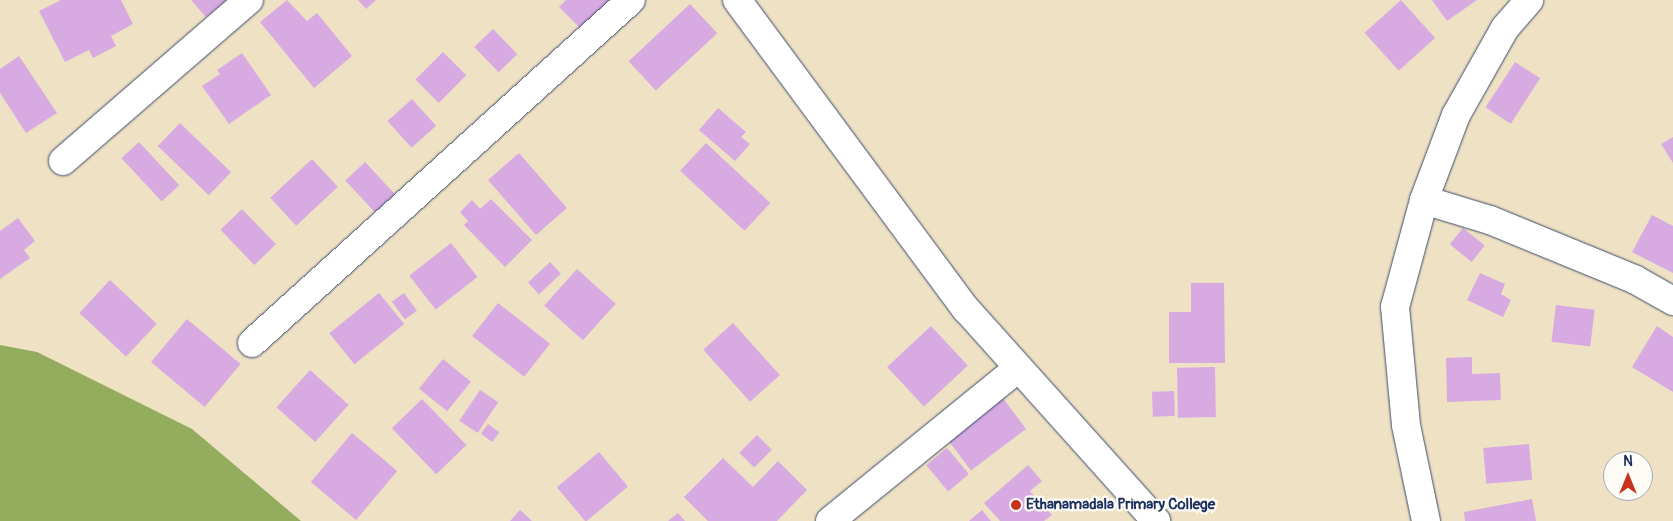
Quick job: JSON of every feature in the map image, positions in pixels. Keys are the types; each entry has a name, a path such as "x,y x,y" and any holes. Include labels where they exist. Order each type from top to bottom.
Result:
{"street":[{"path":"64,161 249,0"},
{"path":"252,343 631,0"},
{"path":"737,0 966,309 1156,521"},
{"path":"1426,521 1406,425 1395,307 1424,200 1456,115 1504,28 1529,0"},
{"path":"1424,200 1490,220 1634,279 1673,301"},
{"path":"830,521 1018,368"}],"green space":[{"path":"0,345 37,352 192,429 301,521 0,521"}],"building":[{"path":"61,0 121,0 133,24 111,36 116,46 93,58 89,50 65,62 39,11"},
{"path":"191,0 227,0 206,17"},
{"path":"287,0 307,21 317,13 352,56 314,88 260,22"},
{"path":"358,0 376,0 366,9"},
{"path":"566,0 611,0 581,29 559,7"},
{"path":"1401,0 1435,38 1399,71 1365,33"},
{"path":"1432,0 1477,0 1447,21"},
{"path":"690,4 717,33 656,91 629,61"},
{"path":"493,29 517,54 499,72 474,47"},
{"path":"443,52 466,75 439,103 415,80"},
{"path":"242,53 271,95 229,124 202,86 220,74 217,70"},
{"path":"19,56 57,113 26,133 0,93 0,69"},
{"path":"1515,62 1540,78 1511,124 1486,107"},
{"path":"412,99 436,126 412,148 387,121"},
{"path":"718,108 746,132 741,137 750,144 735,161 699,130"},
{"path":"180,123 231,172 209,195 158,146"},
{"path":"1673,137 1673,163 1661,144"},
{"path":"139,142 179,185 162,202 121,158"},
{"path":"706,143 770,203 744,231 680,171"},
{"path":"519,153 567,208 536,235 488,180"},
{"path":"312,159 338,187 296,226 270,198"},
{"path":"365,162 396,195 376,213 345,180"},
{"path":"491,199 532,240 505,267 464,225 468,221 460,212 472,200 480,209"},
{"path":"242,209 276,244 254,265 220,230"},
{"path":"1652,215 1673,226 1673,273 1632,252"},
{"path":"18,218 35,241 24,250 30,258 0,279 0,231"},
{"path":"1463,228 1485,246 1472,262 1450,244"},
{"path":"451,243 477,277 436,310 409,276"},
{"path":"550,262 561,274 539,294 528,282"},
{"path":"577,269 616,304 583,340 544,305"},
{"path":"1480,273 1505,284 1501,294 1511,300 1503,317 1467,300"},
{"path":"110,280 157,324 126,357 79,313"},
{"path":"1191,283 1224,283 1225,363 1169,363 1169,312 1191,312"},
{"path":"379,293 404,324 354,364 329,333"},
{"path":"404,293 417,311 405,320 392,302"},
{"path":"498,303 550,344 524,377 472,336"},
{"path":"1556,305 1595,310 1590,346 1551,342"},
{"path":"187,319 241,364 205,407 151,362"},
{"path":"733,323 780,375 750,402 703,350"},
{"path":"931,326 968,365 924,406 887,367"},
{"path":"1657,326 1673,337 1673,392 1632,367"},
{"path":"1472,357 1472,374 1500,373 1501,400 1447,402 1446,358"},
{"path":"443,359 471,382 447,411 419,389"},
{"path":"1215,367 1216,417 1178,418 1177,368"},
{"path":"310,370 349,405 315,442 277,407"},
{"path":"480,390 498,402 478,433 459,421"},
{"path":"1174,391 1175,416 1153,417 1152,392"},
{"path":"1002,397 1026,429 971,470 947,439"},
{"path":"422,399 466,445 436,474 392,428"},
{"path":"488,424 499,432 492,442 481,434"},
{"path":"352,433 397,471 356,520 311,482"},
{"path":"757,435 772,450 754,468 739,453"},
{"path":"1529,444 1532,480 1486,484 1483,448"},
{"path":"947,448 969,474 948,491 926,465"},
{"path":"599,452 628,486 587,521 557,487"},
{"path":"723,458 753,487 778,461 807,490 777,521 708,521 684,497"},
{"path":"1028,465 1042,481 1030,491 1052,515 1044,521 1000,521 984,503"},
{"path":"1532,499 1536,521 1465,521 1464,512"},
{"path":"520,510 532,521 510,521"},
{"path":"982,510 991,521 969,521"},
{"path":"678,513 685,521 668,521"}],"place":[{"name":"Ethanamadala Primary College","path":"1016,505"}]}
